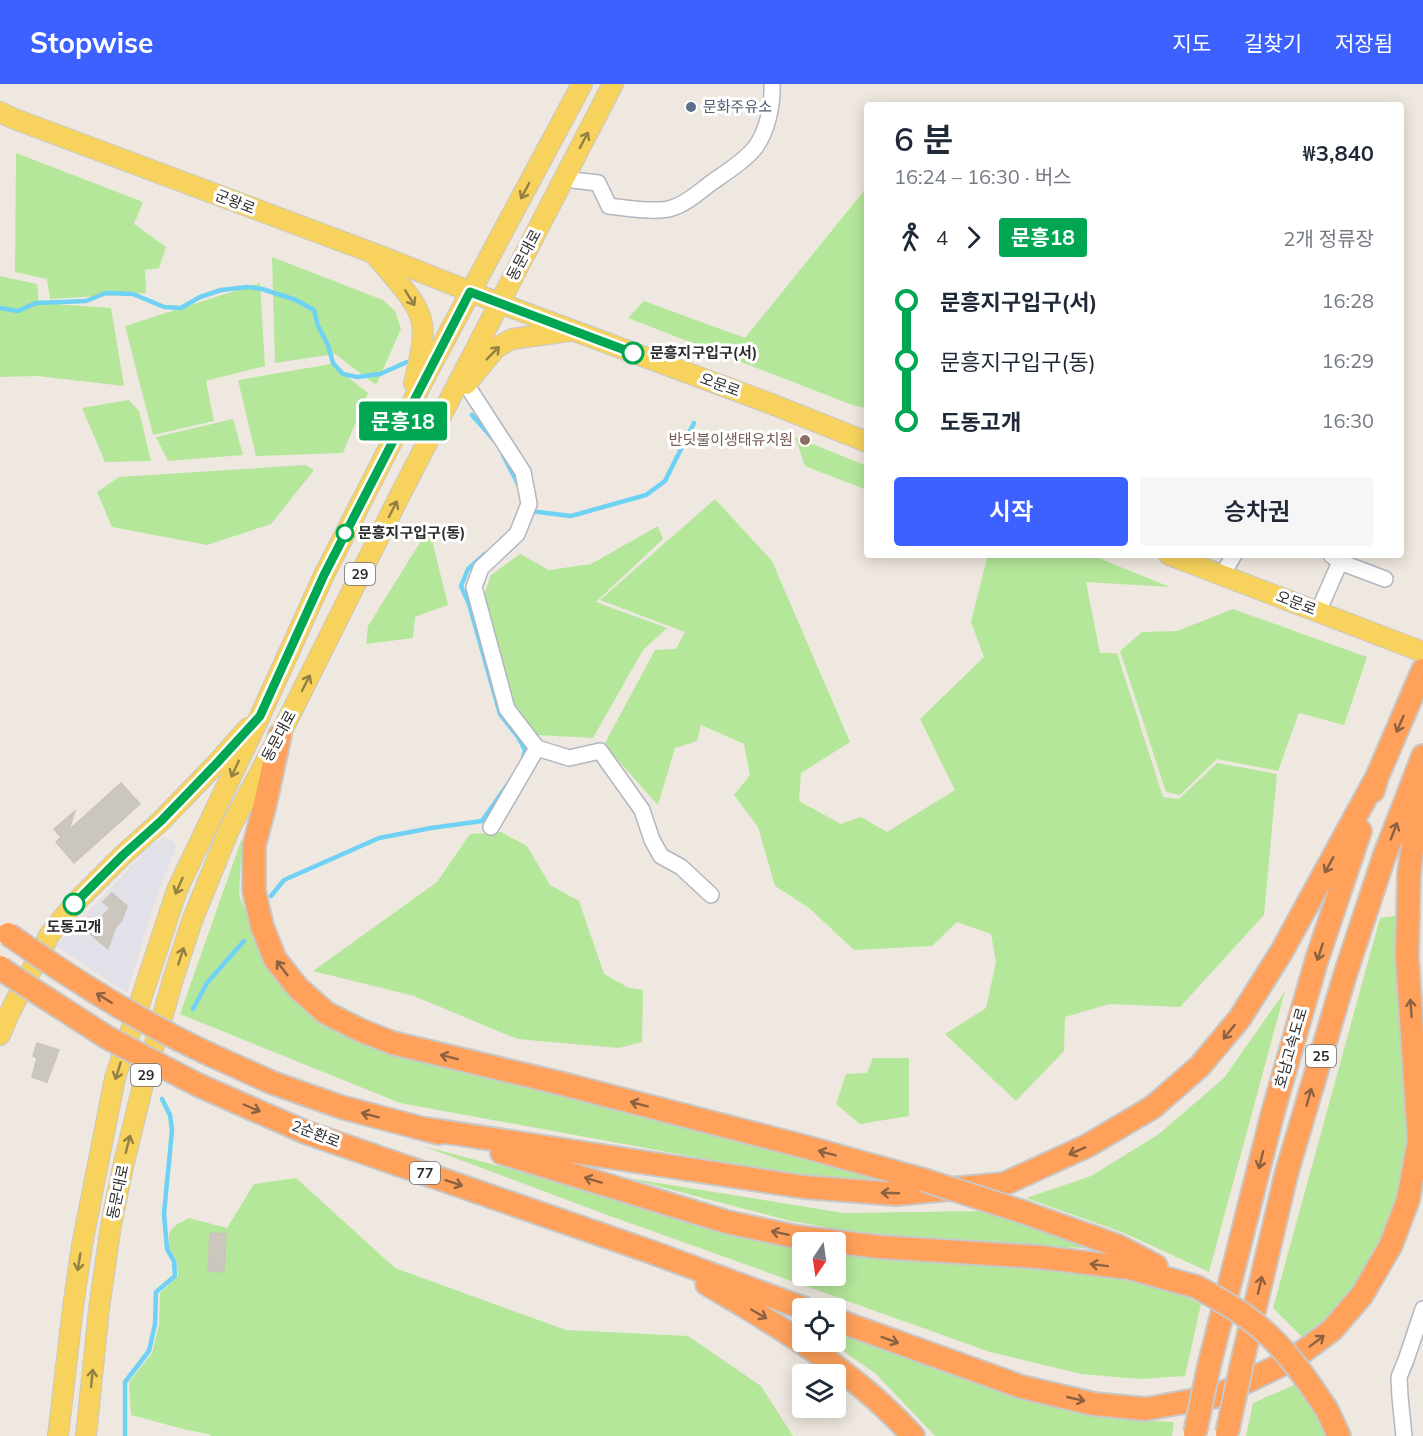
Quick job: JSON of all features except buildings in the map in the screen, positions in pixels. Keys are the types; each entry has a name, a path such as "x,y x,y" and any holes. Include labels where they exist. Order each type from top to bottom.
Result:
{"highway":[{"name":"호남고속도로","path":"1194,1434 1273,1112 1317,959 1377,777 1423,670"},
{"path":"280,735 254,846 254,891 262,926 275,959 298,988 326,1013 393,1043 570,1086 924,1180 1118,1246 1197,1287 1246,1316 1298,1367 1327,1410 1339,1436"},
{"name":"호남고속도로","path":"1227,1434 1286,1175 1345,975 1384,857 1423,756"},
{"path":"427,1130 804,1187 896,1194 1004,1184 1088,1146 1153,1107 1200,1066 1240,1017 1282,951 1377,777"},
{"path":"846,1324 1023,1387 1094,1404 1146,1409 1217,1396 1293,1359 1332,1330 1362,1295 1391,1245 1408,1200 1419,1141 1407,955 1409,874 1416,820 1423,791"},
{"path":"4,931 122,1010 175,1039 273,1083 340,1107 427,1130 727,1222 797,1236 880,1247 1039,1257 1128,1268 1197,1287"},
{"name":"2순환로","path":"1,970 108,1038 198,1085 305,1132 654,1253"},
{"path":"654,1253 792,1304"},
{"path":"654,1253 769,1320 842,1370 895,1416 913,1436"}],"main road":[{"name":"동문대로","path":"58,1436 81,1254 115,1078 177,890 324,575 470,292 582,84"},
{"name":"동문대로","path":"86,1436 99,1309 111,1226 123,1167 143,1085 192,921 228,830 280,735 442,414 613,84"},
{"name":"군왕로","path":"0,112 470,292"},
{"path":"373,253 411,297 423,322 421,354 407,413"},
{"name":"오문로","path":"470,292 769,403 864,441"},
{"path":"442,414 496,348 512,339 573,331"},
{"name":"오문로","path":"1177,558 1423,652"},
{"name":"동문대로","path":"0,1035 50,934 74,904 161,821 260,716"}],"lane":[{"path":"564,179 598,183 609,206 664,210 678,206 739,163 755,147 769,115 772,84"},
{"path":"466,384 523,472 529,504 518,534 481,568 474,587 507,709 537,748 568,758 600,751 642,810 652,840 661,856 681,867 711,895"},
{"path":"1221,575 1232,558"},
{"path":"1318,612 1335,559 1385,579"},
{"path":"491,827 537,748"},
{"path":"1404,1436 1399,1377 1423,1309"}],"shaded area":[{"path":"163,838 173,841 176,847 156,898 127,993 56,946 151,845"}],"green space":[{"path":"16,153 143,202 134,224 166,247 159,268 145,270 146,293 50,299 47,279 15,272"},
{"path":"864,191 864,408 628,318 644,301 745,338"},
{"path":"272,257 383,300 395,311 401,329 376,385 335,354 275,363"},
{"path":"0,276 37,284 39,303 111,308 124,386 37,376 0,377"},
{"path":"260,283 265,366 206,381 214,421 153,435 125,326"},
{"path":"331,364 368,393 343,453 256,456 238,380"},
{"path":"129,400 139,411 151,461 105,462 82,408"},
{"path":"233,419 243,455 168,461 156,437"},
{"path":"795,437 864,465 864,489 805,466"},
{"path":"306,465 314,470 271,524 207,545 112,527 97,492 119,477"},
{"path":"715,499 772,561 850,742 801,773 799,801 841,824 861,817 887,832 955,790 920,719 984,657 971,622 987,558 1098,558 1170,587 1086,582 1100,653 1117,653 1163,797 1179,799 1217,763 1277,774 1264,915 1180,1007 1109,1004 1065,1017 1064,1051 1016,1101 945,1034 986,1008 996,962 991,934 957,922 932,946 854,950 809,908 775,886 758,827 734,795 750,775 744,744 701,725 697,741 675,748 658,805 604,745 655,650 676,649 685,632 600,600"},
{"path":"658,526 663,539 596,602 667,628 643,650 593,738 537,735 514,707 484,595 491,575 520,554 549,570 591,564"},
{"path":"429,528 448,605 415,617 413,638 366,644 368,626"},
{"path":"1233,609 1367,657 1344,725 1299,713 1278,771 1217,759 1180,795 1166,792 1120,651 1142,632 1177,631"},
{"path":"501,832 527,846 550,885 579,901 604,974 629,988 643,990 642,1042 619,1048 517,1039 414,996 313,971 437,882 470,834"},
{"path":"242,838 239,895 266,961 322,1014 903,1183 836,1183 400,1103 180,1014"},
{"path":"1397,916 1414,1087 1407,1176 1358,1300 1309,1344 1273,1308 1380,918"},
{"path":"1285,991 1209,1272 1124,1233 1026,1198 1091,1176 1159,1134 1224,1078"},
{"path":"873,1058 909,1058 909,1116 860,1124 836,1104 846,1074 867,1073"},
{"path":"423,1146 764,1236 792,1240 792,1281"},
{"path":"296,1178 395,1268 566,1330 688,1336 761,1386 793,1436 211,1436 131,1415 129,1382 152,1353 159,1325 160,1293 178,1276 176,1259 169,1248 169,1232 189,1218 227,1228 254,1184"},
{"path":"627,1178 844,1213 985,1211 1107,1249 903,1240 791,1221"},
{"path":"846,1249 938,1263 1112,1272 1150,1280 1201,1304 1185,1376 1140,1379 1081,1374 990,1352 846,1300 846,1298 839,1298 806,1286 846,1286"},
{"path":"846,1330 1095,1417 1174,1422 1172,1436 935,1436 875,1373 844,1352 846,1352"},
{"path":"1296,1384 1329,1436 1246,1436 1253,1403"}],"waterway":[{"path":"0,308 18,311 36,303 86,301 106,293 133,294 164,307 181,308 200,297 221,290 247,287 262,289 296,300 314,310 333,363 343,374 357,377 380,374 407,362"},
{"path":"472,415 494,440"},
{"path":"530,511 571,516 646,495 665,481 694,423"},
{"path":"503,455 520,488"},
{"path":"485,554 468,569 461,586 469,604 500,714 525,750 523,759"},
{"path":"271,896 284,880 379,838 482,821 508,784"},
{"path":"193,1009 207,983 244,941"},
{"path":"125,1436 125,1382 149,1351 155,1324 156,1292 175,1276 174,1261 167,1249 164,1214 172,1130 170,1115 162,1099"}],"bus line":[{"name":"문흥18","path":"74,904 161,821 260,716 324,575 470,292 633,353"}],"place":[{"name":"문화주유소","path":"691,107"},
{"name":"문흥지구입구(서)","path":"633,353"},
{"name":"반딧불이생태유치원","path":"805,440"},
{"name":"문흥지구입구(동)","path":"345,533"},
{"name":"도동고개","path":"74,904"}]}
